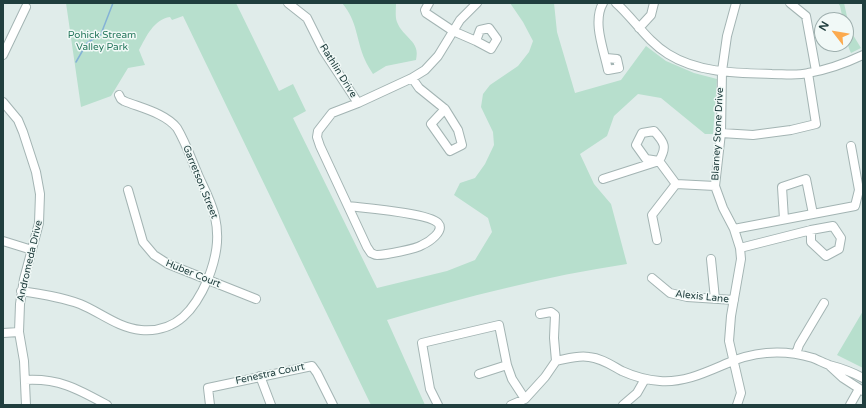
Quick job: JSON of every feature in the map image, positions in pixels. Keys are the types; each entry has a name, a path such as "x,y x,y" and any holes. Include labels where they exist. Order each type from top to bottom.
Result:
{"street":[{"name":"Rathlin Drive","path":"288,3 307,18 323,50 358,103"},
{"path":"429,3 425,10 426,13 453,31 476,41"},
{"path":"348,206 431,218 440,227 437,234 424,245 377,255 369,251 348,206 317,137 318,131 332,113 358,103 412,78 425,70 438,56 460,20 477,3"},
{"path":"603,3 600,8 599,29 600,44 606,58"},
{"path":"616,3 631,17 658,48 694,66 722,71 760,73 812,72 835,66 863,55"},
{"path":"639,28 652,15 654,3"},
{"name":"Blarney Stone Drive","path":"736,3 727,36 722,71 721,134 715,186 723,208 734,229 740,248 741,259 730,320 729,341 741,393 737,405"},
{"path":"721,134 753,136 791,130 816,124 806,16 790,3"},
{"path":"3,55 26,7"},
{"path":"412,78 419,88 445,109 458,130 462,145 450,151 431,124 445,109"},
{"name":"Garretson Street","path":"21,291 66,299 120,324 140,330 149,330 170,325 184,316 196,304 207,280 216,252 218,234 213,208 179,131 174,123 156,113 124,101 119,95"},
{"name":"Andromeda Drive","path":"3,102 18,120 23,132 36,172 40,194 40,212 37,234 21,291 19,332 24,361 26,405"},
{"path":"734,229 855,206 859,190 851,146"},
{"path":"603,179 659,161 676,184"},
{"path":"784,219 782,187 806,179 813,214"},
{"path":"676,184 715,186"},
{"path":"657,240 652,215 676,184"},
{"name":"Huber Court","path":"128,190 139,231 147,248 162,262 256,299"},
{"path":"740,248 811,230"},
{"path":"3,241 32,250"},
{"path":"711,260 715,299"},
{"name":"Alexis Lane","path":"652,278 670,294 687,297 734,300"},
{"path":"796,354 799,345 824,303"},
{"path":"511,405 524,399 545,377 556,361 554,338 555,315 551,312 540,314"},
{"path":"438,405 430,389 422,343 500,325 506,365 512,379 524,399"},
{"path":"3,333 19,332"},
{"path":"556,361 580,356 591,357 604,361 624,372 645,379 667,381 687,379 734,361 760,354 784,353 812,358 843,368 863,378"},
{"path":"828,364 843,378 861,390 850,405"},
{"path":"479,374 506,365"},
{"name":"Fenestra Court","path":"210,405 208,388 312,366 333,405"},
{"path":"260,376 270,405"},
{"path":"25,380 39,379 57,381 71,386 107,405"},
{"path":"623,405 637,393 645,379"}],"green space":[{"name":"Pohick Stream Valley Park","path":"66,3 236,3 279,91 293,84 306,111 293,118 377,288 447,271 475,260 492,232 488,218 454,195 460,183 475,178 485,164 494,145 493,132 481,107 483,94 490,85 518,66 529,52 533,41 523,22 510,3 554,3 557,32 575,93 621,80 646,46 666,61 694,73 717,79 713,134 705,134 661,98 638,94 614,116 607,136 580,154 594,184 611,204 627,264 506,288 387,320 425,405 371,405 183,16 172,20 170,17 164,18 159,21 151,29 139,50 145,65 128,68 111,96 81,107"},
{"path":"342,3 396,3 397,22 416,48 416,60 386,66 373,74 362,53 351,17"},
{"path":"838,3 844,3 846,12 841,12"},
{"path":"854,37 861,48 854,52"},
{"path":"863,311 863,368 837,355"}],"waterway":[{"path":"76,62 87,43 101,34 113,3"}]}
